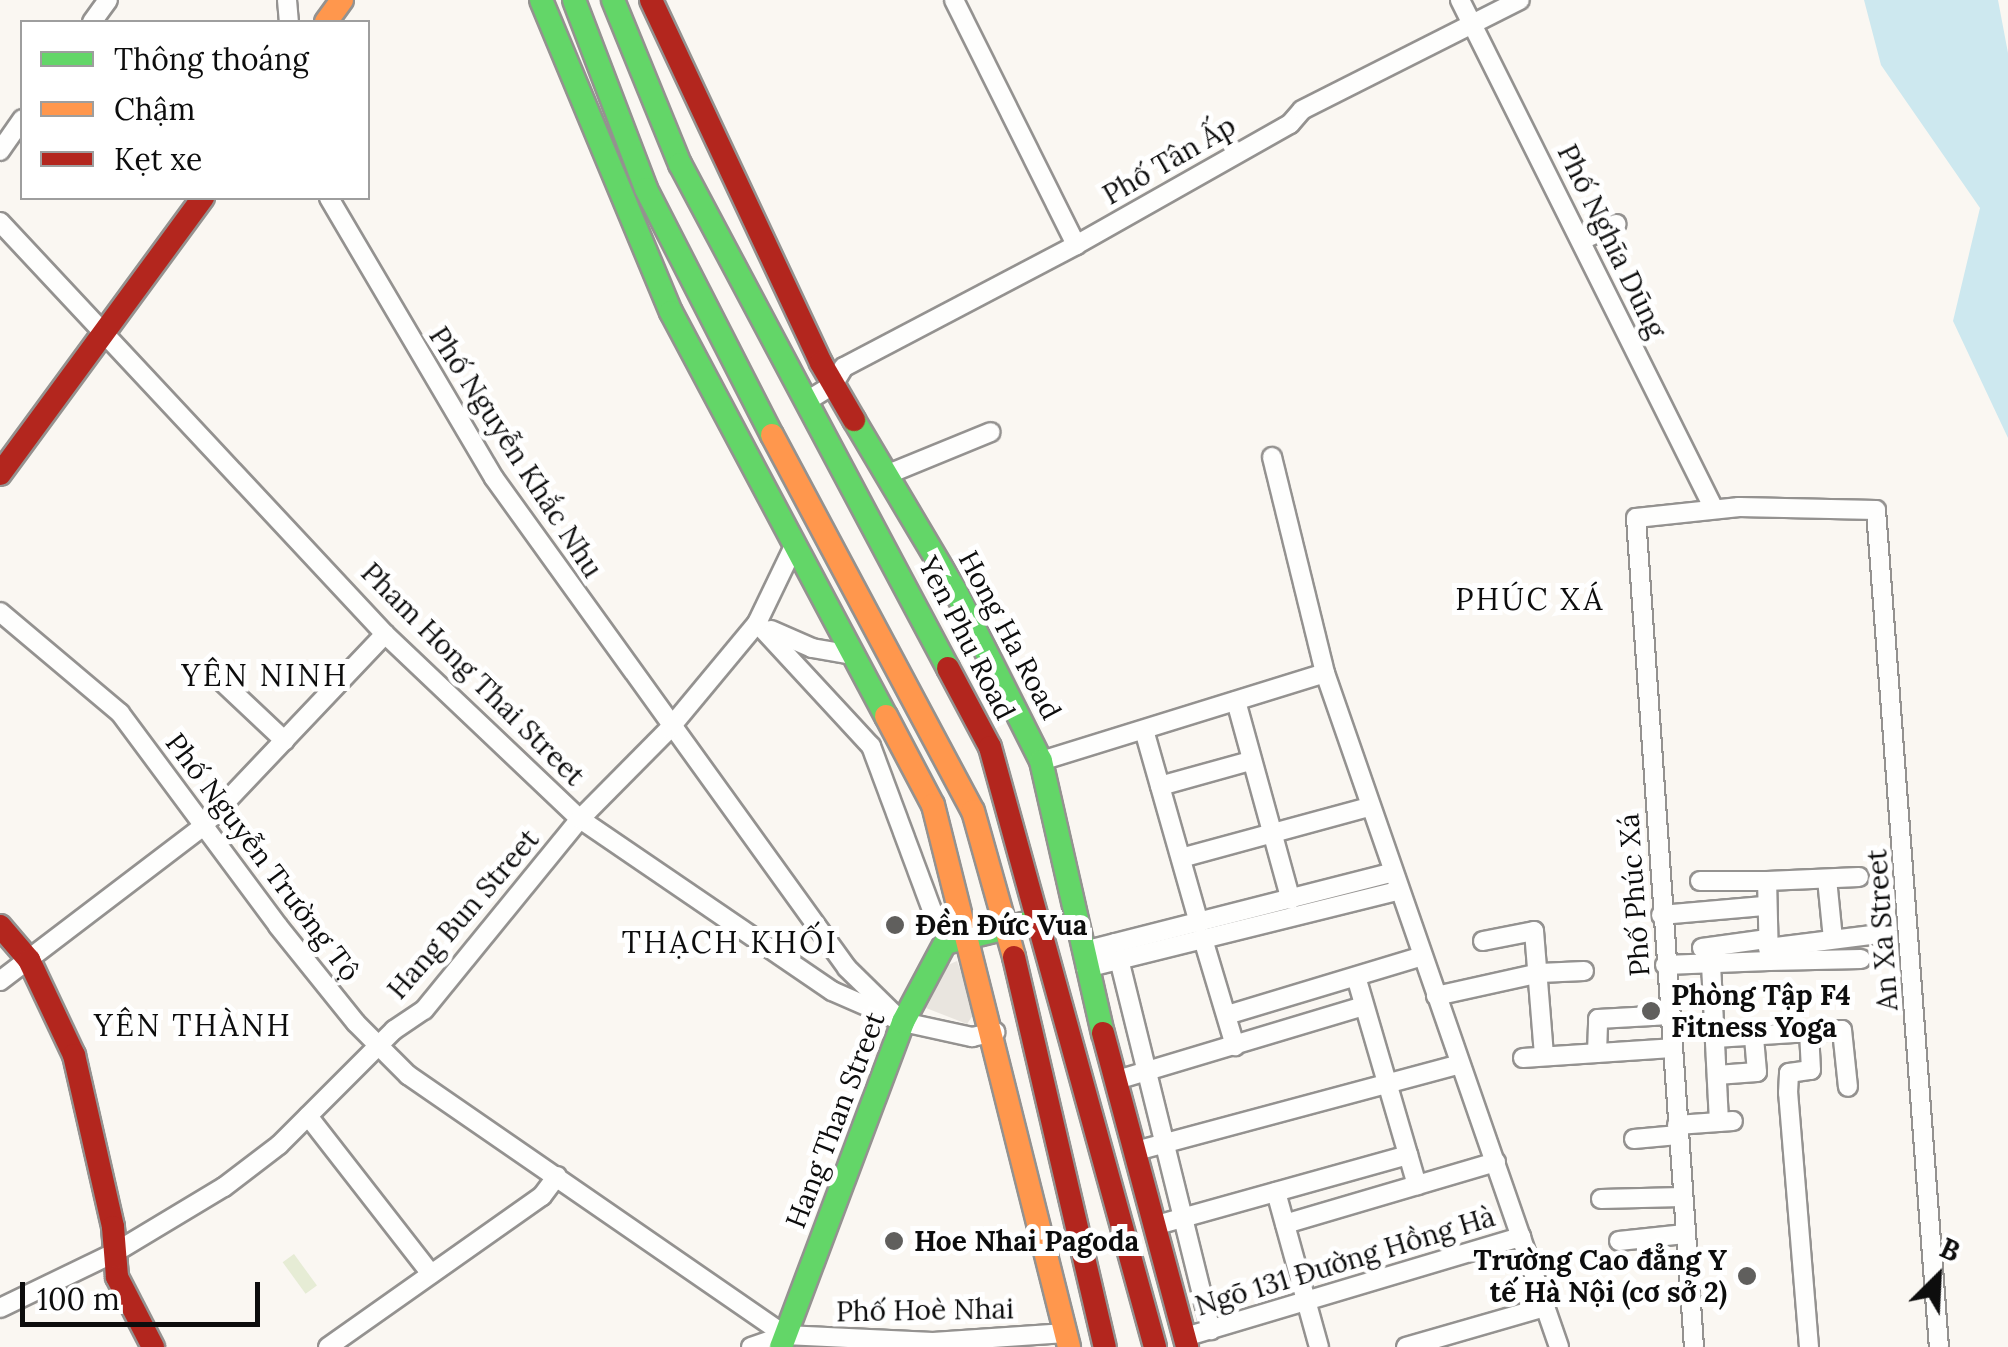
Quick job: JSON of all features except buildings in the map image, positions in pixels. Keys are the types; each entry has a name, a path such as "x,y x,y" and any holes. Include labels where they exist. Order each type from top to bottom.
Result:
{"main road":[{"path":"541,0 636,239 933,805 971,936 1067,1340"},
{"path":"574,0 681,262 954,767 1007,927 1105,1347"},
{"name":"Yen Phu Road","path":"613,0 673,150 990,747 1155,1347"},
{"name":"Hong Ha Road","path":"651,0 886,475 1002,675 1042,761 1085,959 1186,1342"},
{"path":"0,474 200,200"},
{"path":"971,936 1038,920"},
{"path":"0,926 28,960 74,1056 117,1277 152,1347"},
{"name":"Hang Than Street","path":"783,1341 903,1022 946,943 971,936"}],"street":[{"path":"954,0 1076,245"},
{"name":"Phố Nghĩa Dũng","path":"1460,0 1713,508"},
{"name":"Phố Tân Ấp","path":"794,376 833,371 1076,245 1290,124 1302,110 1520,0"},
{"path":"1,147 20,122"},
{"name":"Phố Nguyễn Khắc Nhu","path":"330,200 494,478 669,729 847,968 903,1022"},
{"name":"Pham Hong Thai Street","path":"0,222 385,634 580,818 832,991 903,1022 969,1036 995,1032"},
{"path":"1582,240 1616,224"},
{"name":"Phố Tân Ấp","path":"808,400 833,371"},
{"path":"886,475 990,432"},
{"path":"1272,458 1325,673 1559,1347"},
{"name":"An Xa Street","path":"1713,508 1876,510 1939,1347"},
{"name":"Phố Phúc Xá","path":"1694,1347 1665,965 1648,621 1636,518 1713,508"},
{"name":"Hang Bun Street","path":"0,1308 114,1253 224,1187 424,1010 580,818 669,729 757,622 795,544"},
{"name":"Phố Nguyễn Trường Tộ","path":"0,612 120,713 202,827 378,1047 783,1341"},
{"path":"757,622 799,644 854,655"},
{"path":"757,622 872,746 933,914"},
{"path":"0,981 202,827 385,634"},
{"path":"1042,761 1325,673"},
{"path":"217,677 284,740"},
{"path":"1236,701 1292,900"},
{"path":"1144,730 1235,1046"},
{"path":"1160,786 1250,761"},
{"path":"1181,858 1369,807"},
{"path":"1201,931 1292,900 1392,873"},
{"path":"1700,881 1859,877"},
{"path":"1827,879 1834,939"},
{"path":"1767,881 1764,906 1768,950"},
{"path":"1085,959 1398,891"},
{"path":"1662,915 1764,906"},
{"path":"1483,942 1534,931 1544,1056"},
{"path":"1665,965 1706,956 1886,933"},
{"path":"1768,950 1862,959"},
{"path":"1116,951 1212,1330"},
{"path":"1227,1015 1357,980 1422,956"},
{"path":"1634,1139 1726,1121 1716,1074 1706,956"},
{"path":"832,991 845,984 847,968"},
{"path":"1436,996 1540,973 1584,970"},
{"path":"1357,980 1417,1185"},
{"path":"1117,1080 1364,1006"},
{"path":"1597,1053 1598,1019 1670,1015"},
{"path":"1715,1038 1842,1030 1848,1087"},
{"path":"1809,1347 1788,1093 1790,1073 1811,1070 1810,1032"},
{"path":"1716,1074 1757,1072 1754,1036"},
{"path":"1523,1058 1672,1048"},
{"path":"1136,1151 1460,1064"},
{"path":"308,1116 431,1274"},
{"path":"1157,1225 1408,1154"},
{"path":"1286,1224 1496,1162"},
{"path":"328,1347 542,1196 557,1176"},
{"path":"1276,1192 1319,1347"},
{"path":"1601,1199 1682,1197"},
{"path":"1619,1242 1685,1234"},
{"name":"Ngõ 131 Đường Hồng Hà","path":"1186,1342 1212,1330 1522,1237"},
{"path":"1406,1347 1460,1340 1546,1307"},
{"name":"Phố Hoè Nhai","path":"783,1341 933,1344 1067,1340"},
{"path":"751,1347 783,1341"}],"green space":[{"path":"294,1254 317,1286 306,1294 283,1262"}],"shaded area":[{"path":"957,961 975,1012 967,1024 926,1008 948,965"}],"water":[{"path":"1864,0 1998,0 2008,53 2008,438 1953,321 1980,208 1881,65"}],"traffic: fast":[{"path":"541,0 671,312 886,716"},
{"path":"574,0 646,189 772,435"},
{"path":"613,0 680,164 948,668"},
{"path":"854,420 955,590 1041,761 1103,1033"},
{"path":"781,1347 903,1022 945,943 1039,920"}],"traffic: slow":[{"path":"327,20 342,0"},
{"path":"772,435 973,811 1014,957"},
{"path":"886,716 933,805 1069,1347"}],"traffic: jam":[{"path":"651,0 821,363 854,420"},
{"path":"0,474 202,200"},
{"path":"948,668 990,747 1155,1347"},
{"path":"0,926 29,960 74,1055 113,1227 117,1277 153,1347"},
{"path":"1014,957 1105,1347"},
{"path":"1103,1033 1187,1347"}],"place":[{"name":"Đền Đức Vua","path":"895,925"},
{"name":"Phòng Tập F4 Fitness Yoga","path":"1651,1011"},
{"name":"Hoe Nhai Pagoda","path":"894,1241"},
{"name":"Trường Cao đẳng Y tế Hà Nội (cơ sở 2)","path":"1747,1276"}],"district":[{"name":"PHÚC XÁ","path":"1530,599"},
{"name":"YÊN NINH","path":"265,675"},
{"name":"THẠCH KHỐI","path":"730,942"},
{"name":"YÊN THÀNH","path":"193,1025"}]}
